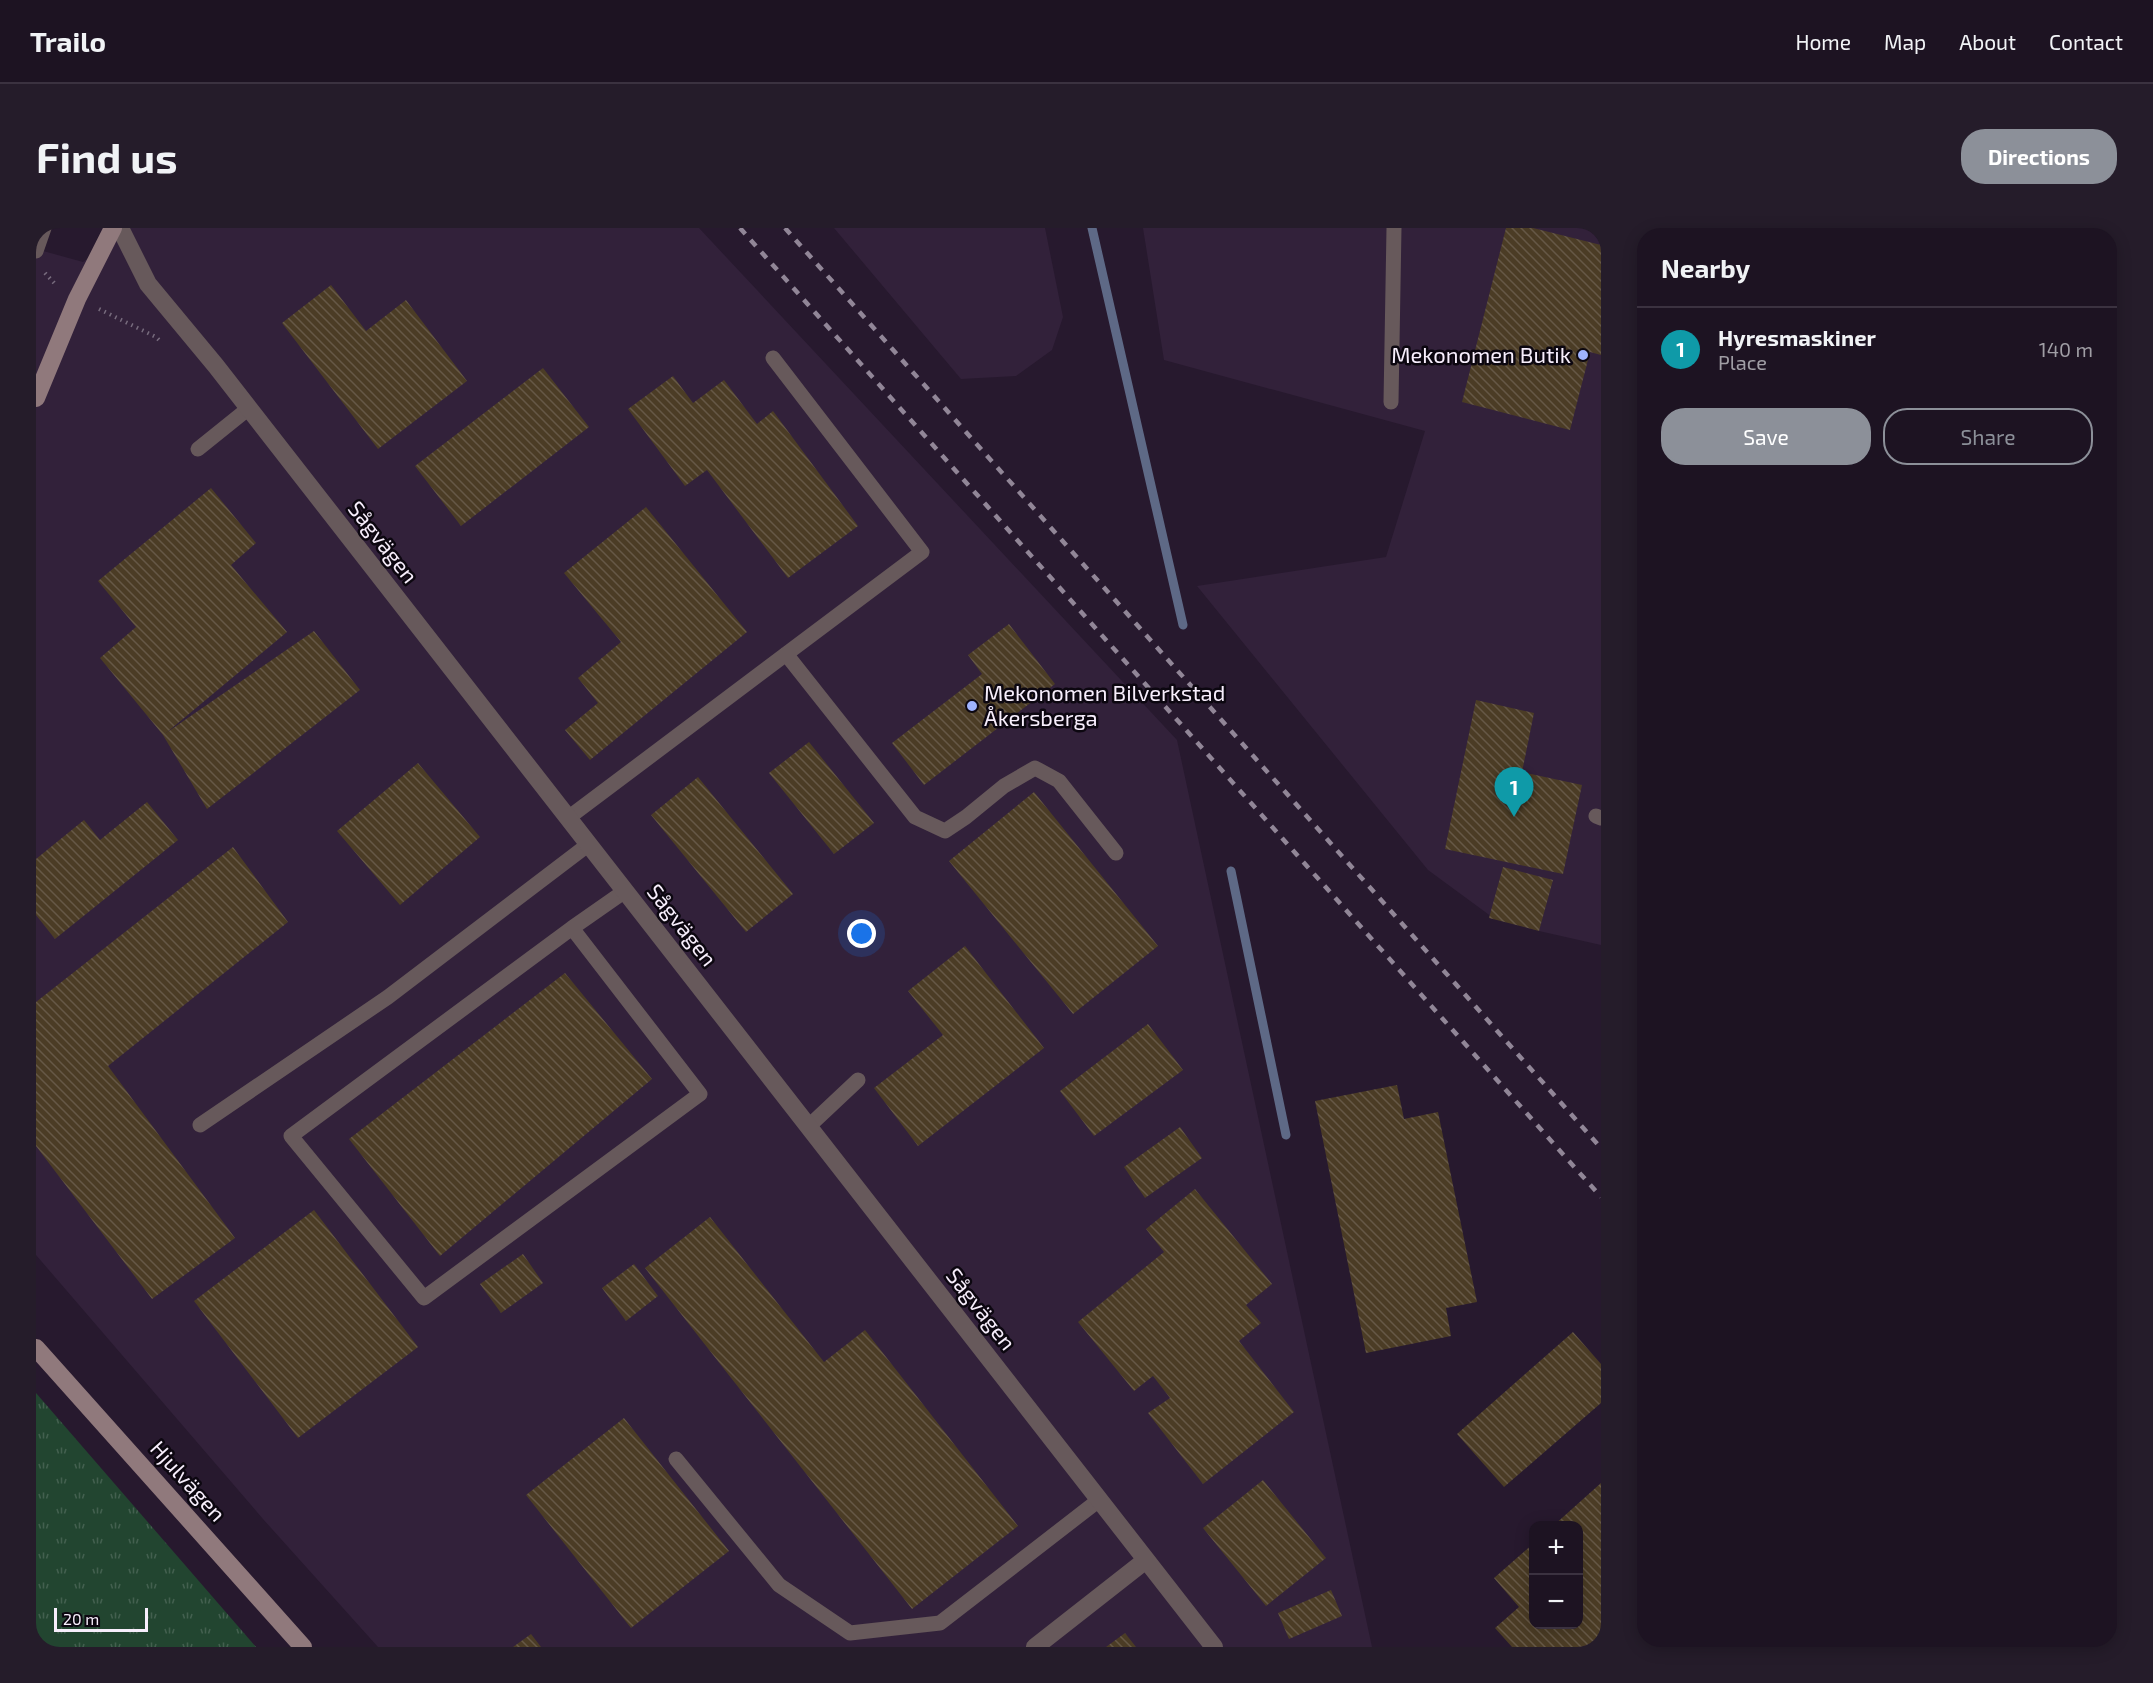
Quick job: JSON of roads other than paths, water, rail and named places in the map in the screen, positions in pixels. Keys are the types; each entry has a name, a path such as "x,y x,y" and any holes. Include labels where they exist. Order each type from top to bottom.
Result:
{"street":[{"path":"36,398 77,299 113,228"},
{"name":"Sågvägen","path":"120,228 148,284 193,336 1214,1647"},
{"name":"Hjulvägen","path":"36,1348 303,1647"},
{"path":"1035,1647 1146,1560"}],"lane":[{"path":"36,251 44,228"},
{"path":"1391,402 1394,228"},
{"path":"568,818 922,552 773,358"},
{"path":"198,449 249,408"},
{"path":"786,654 915,817 945,831 1004,786 1035,768 1059,781 1116,853"},
{"path":"201,1125 388,997 589,844"},
{"path":"572,928 700,1094 423,1298 291,1136 572,928 625,891"},
{"path":"808,1127 858,1080"},
{"path":"676,1459 779,1585 850,1633 940,1623 1099,1500"}],"waterway":[{"path":"1092,228 1183,625"},
{"path":"1231,871 1286,1135"}],"railway":[{"path":"740,228 1601,1197"},
{"path":"785,228 1601,1148"}],"place":[{"name":"Mekonomen Butik","path":"1583,355"},
{"name":"Mekonomen Bilverkstad Åkersberga","path":"972,706"},
{"name":"Hyresmaskiner","path":"1514,817"}]}
